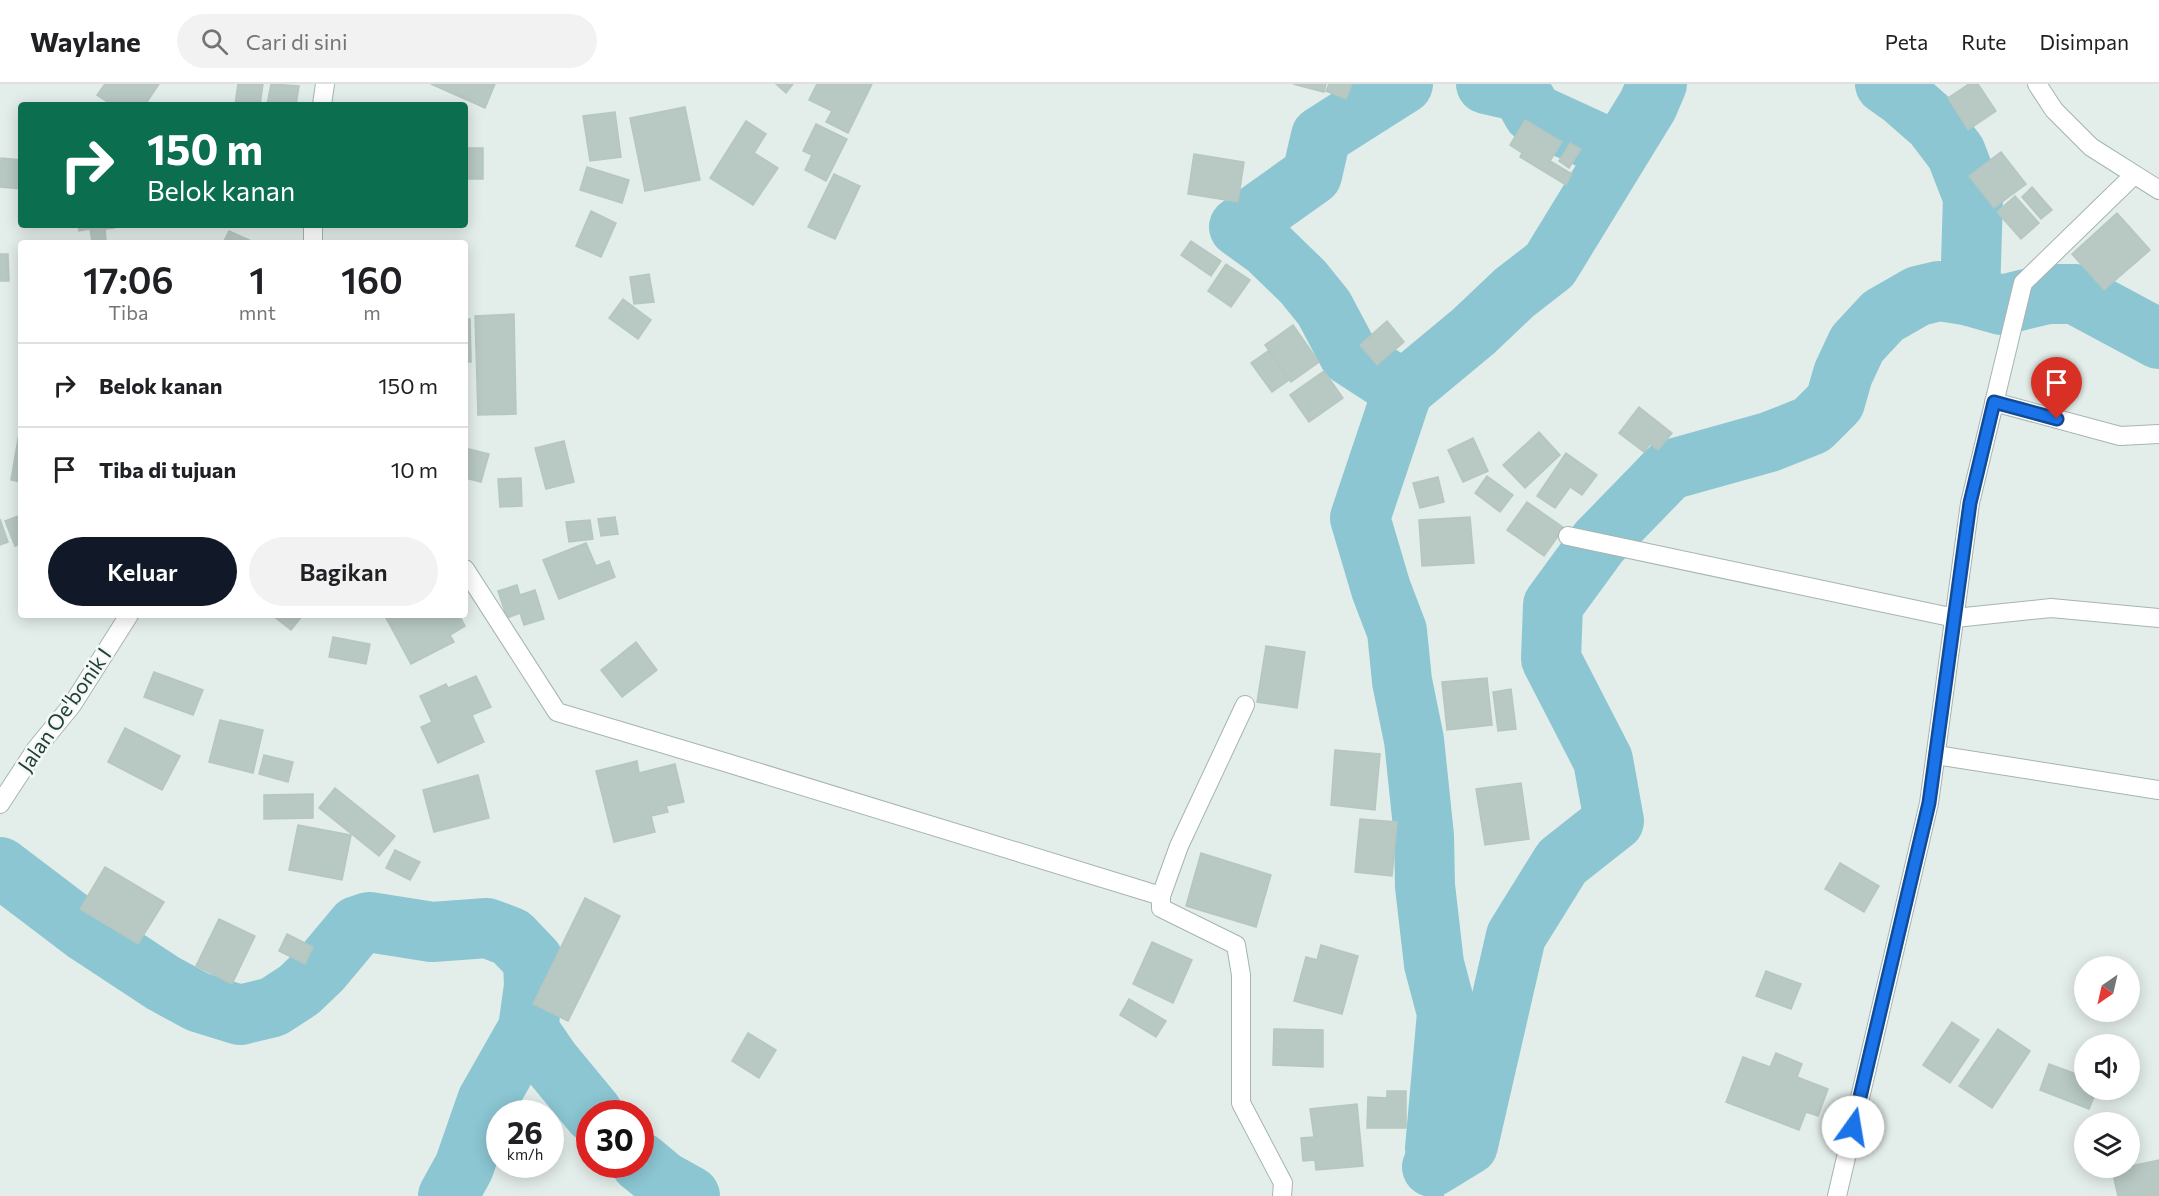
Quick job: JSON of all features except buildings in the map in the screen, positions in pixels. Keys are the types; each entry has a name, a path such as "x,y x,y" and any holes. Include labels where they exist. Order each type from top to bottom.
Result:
{"street":[{"path":"322,102 325,84"},
{"path":"2037,84 2054,110 2091,147 2159,190"},
{"path":"1837,1196 1929,803 1970,503 2023,283 2134,175"},
{"path":"1994,402 2120,436 2159,434"},
{"path":"1568,536 1954,618 2051,608 2159,618"},
{"path":"468,574 557,712 721,760 1161,896"},
{"name":"Jalan Oe'bonik I","path":"0,804 36,749 72,705 127,618"},
{"path":"1245,705 1179,846 1161,896 1161,908 1236,945 1241,975 1241,1103 1282,1183 1282,1196"},
{"path":"1936,755 2159,790"}],"waterway":[{"path":"1403,84 1321,136 1312,175 1239,227 1268,248 1303,282 1324,308 1349,355 1403,390"},
{"path":"1486,84 1521,92 1533,113 1618,152"},
{"path":"1435,1149 1447,1013 1434,964 1425,886 1424,836 1414,740 1402,681 1397,631 1381,589 1360,518 1403,390 1474,331 1514,293 1550,265 1648,105 1657,84"},
{"path":"1885,84 1934,124 1956,153 1973,197 1970,296"},
{"path":"1432,1167 1468,1145 1516,936 1562,862 1614,821 1603,760 1551,659 1553,605 1599,542 1669,470 1769,442 1812,425 1835,402 1843,374 1857,344 1883,316 1918,296 1939,291 1970,296 2002,305 2047,294 2075,294 2159,339"},
{"path":"0,867 87,933 163,983 198,1002 240,1015 273,1007 299,990 321,969 357,926 369,922 432,932 487,928 511,937 533,960 534,986 528,1029 487,1101 464,1167 448,1196"},
{"path":"528,1029 550,1061 582,1100"},
{"path":"1432,1167 1439,1196"},
{"path":"654,1174 690,1196"}],"route":[{"path":"1853,1127 1929,803 1970,503 1994,402 2057,419"}]}
